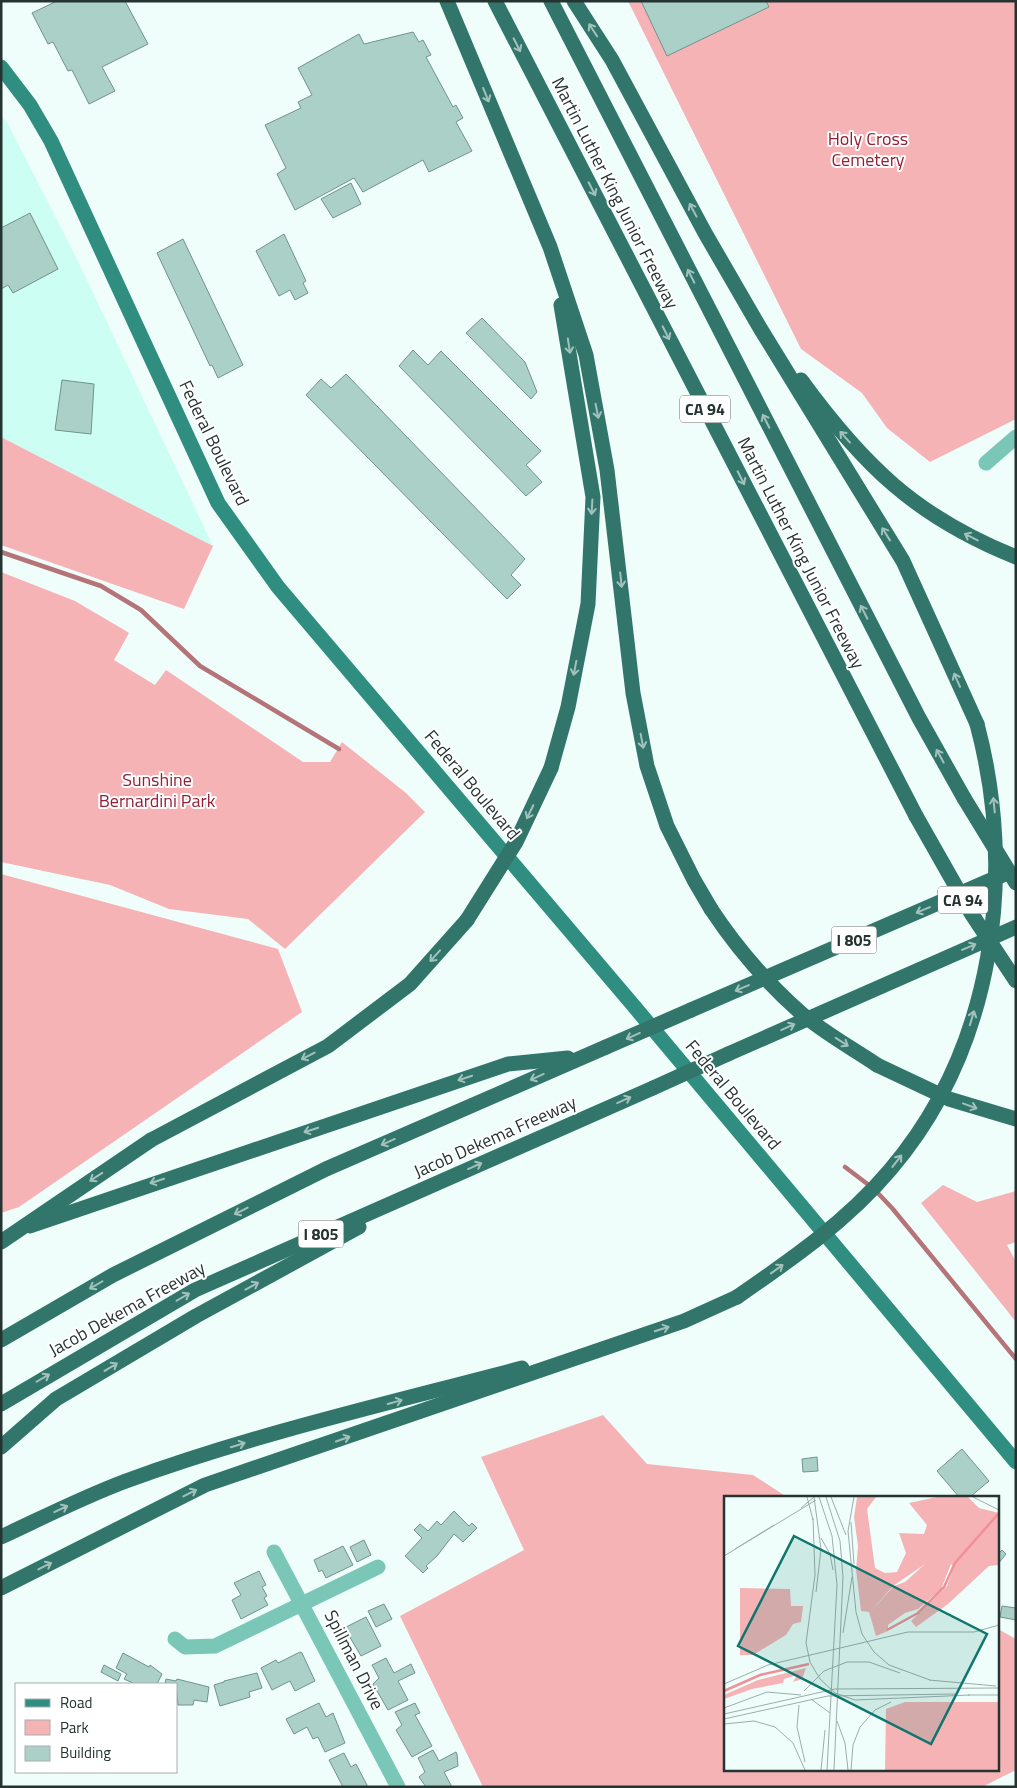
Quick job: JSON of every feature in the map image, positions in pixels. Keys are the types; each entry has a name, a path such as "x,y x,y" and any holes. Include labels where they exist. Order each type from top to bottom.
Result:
{"highway":[{"path":"447,1 550,247 586,355 597,407 614,523 634,693 648,766 667,826 694,880 711,909 747,958 802,1014 877,1065 949,1099 983,1111 1016,1119"},
{"name":"Martin Luther King Junior Freeway","path":"495,1 916,816 971,913 1016,981"},
{"name":"Martin Luther King Junior Freeway","path":"551,1 919,718 964,798 1016,883"},
{"path":"1,1588 205,1486 684,1321 737,1297 816,1239 865,1196 910,1145 956,1063 982,984 996,899 997,858 992,789 977,724 903,560 814,419 734,283 612,60 574,1"},
{"path":"1,1242 151,1140 328,1046 410,984 467,920 516,842 551,768 568,707 588,604 593,497 567,334 550,247"},
{"path":"734,283 834,424 874,468 910,500 940,520 973,538 1016,557"},
{"name":"Jacob Dekema Freeway","path":"1,1340 113,1275 326,1168 1016,870"},
{"name":"Jacob Dekema Freeway","path":"1,1404 195,1290 1016,927"},
{"path":"1,1236 508,1064 582,1057"},
{"path":"1,1447 64,1394 196,1316 455,1175"},
{"path":"1,1537 126,1482 235,1446 637,1337"}],"main road":[{"name":"Federal Boulevard","path":"1,67 30,105 51,141 218,503 278,587 633,1005 1016,1462"}],"street":[{"path":"986,463 1016,437"},
{"name":"Spillman Drive","path":"274,1552 304,1604 398,1787"},
{"path":"175,1639 185,1647 215,1646 378,1567"}],"shaded area":[{"path":"1,116 7,122 77,259 213,546 1,437"}],"green space":[{"name":"Holy Cross Cemetery","path":"628,1 1016,1 1016,419 930,462 887,428 862,393 801,349"},
{"path":"1,437 213,546 184,609 1,545"},
{"name":"Sunshine Bernardini Park","path":"1,572 75,601 129,633 114,660 155,685 166,670 303,762 330,762 342,742 406,793 425,812 285,949 248,919 169,909 110,885 1,862"},
{"path":"1,874 278,949 302,1012 19,1207 1,1213"},
{"path":"943,1185 977,1202 1016,1191 1016,1242 1007,1245 1016,1262 1016,1322 921,1203"},
{"path":"603,1415 647,1464 753,1475 785,1496 724,1496 724,1770 1000,1770 1000,1630 1016,1639 1016,1770 982,1787 483,1787 400,1616 524,1550 481,1457"}],"building":[{"path":"57,1 125,1 148,44 102,67 115,91 89,104 72,70 68,71 53,42 48,44 32,13"},
{"path":"641,1 766,1 769,7 667,56"},
{"path":"413,32 419,42 423,40 431,55 426,57 453,107 456,105 463,118 456,122 472,151 429,172 423,160 363,192 354,178 295,210 277,174 286,168 265,125 301,108 298,102 312,95 298,68 359,34 364,44"},
{"path":"351,183 361,204 333,218 321,199"},
{"path":"30,213 58,269 13,293 8,285 1,289 1,228"},
{"path":"284,234 306,281 303,283 308,293 295,300 290,290 279,296 256,251"},
{"path":"183,239 243,365 218,378 212,365 210,366 157,253"},
{"path":"482,318 525,362 537,392 531,399 466,333"},
{"path":"413,350 428,365 441,351 541,451 526,465 542,482 526,496 399,366"},
{"path":"346,374 525,559 511,575 521,585 507,599 306,395 321,379 331,388"},
{"path":"62,380 94,384 91,434 55,430"},
{"path":"962,1449 989,1481 971,1496 958,1496 937,1471"},
{"path":"817,1457 818,1471 803,1472 802,1459"},
{"path":"454,1511 469,1526 472,1523 477,1528 463,1542 454,1534 437,1556 426,1566 428,1568 423,1573 405,1556 422,1538 414,1530 420,1524 428,1531 437,1521 441,1525"},
{"path":"364,1540 371,1555 357,1562 350,1547"},
{"path":"343,1546 353,1565 326,1578 322,1570 319,1572 314,1560"},
{"path":"1002,1550 1006,1554 1000,1562 1000,1552"},
{"path":"259,1571 266,1585 262,1587 267,1596 264,1598 268,1605 241,1619 232,1600 241,1595 234,1583"},
{"path":"384,1604 392,1619 376,1627 368,1611"},
{"path":"1002,1606 1016,1608 1016,1620 1000,1617"},
{"path":"366,1617 381,1646 361,1656 345,1629"},
{"path":"300,1652 315,1681 295,1691 290,1681 272,1690 261,1668 276,1660 278,1663"},
{"path":"123,1653 149,1667 150,1665 162,1674 158,1683 133,1683 124,1679 127,1674 116,1668"},
{"path":"386,1658 394,1673 411,1664 415,1673 398,1681 408,1700 388,1710 373,1684 379,1678 372,1665"},
{"path":"104,1665 121,1674 118,1681 101,1672"},
{"path":"257,1673 262,1688 249,1692 250,1697 220,1706 214,1685"},
{"path":"166,1679 176,1681 177,1679 209,1687 207,1702 194,1700 193,1705 178,1705 178,1683 165,1683"},
{"path":"319,1703 326,1717 333,1713 345,1743 325,1752 318,1737 313,1739 307,1727 294,1734 286,1719"},
{"path":"415,1703 420,1713 415,1715 432,1746 412,1757 396,1730 402,1725 395,1712"},
{"path":"433,1750 439,1761 456,1752 458,1766 444,1772 452,1787 426,1787 419,1777 425,1772 418,1758"},
{"path":"344,1753 351,1767 356,1764 368,1787 343,1787 329,1760"}],"waterway":[{"path":"1,552 101,586 141,610 200,666 339,749"},
{"path":"845,1167 874,1189 892,1208 1016,1359"}]}
